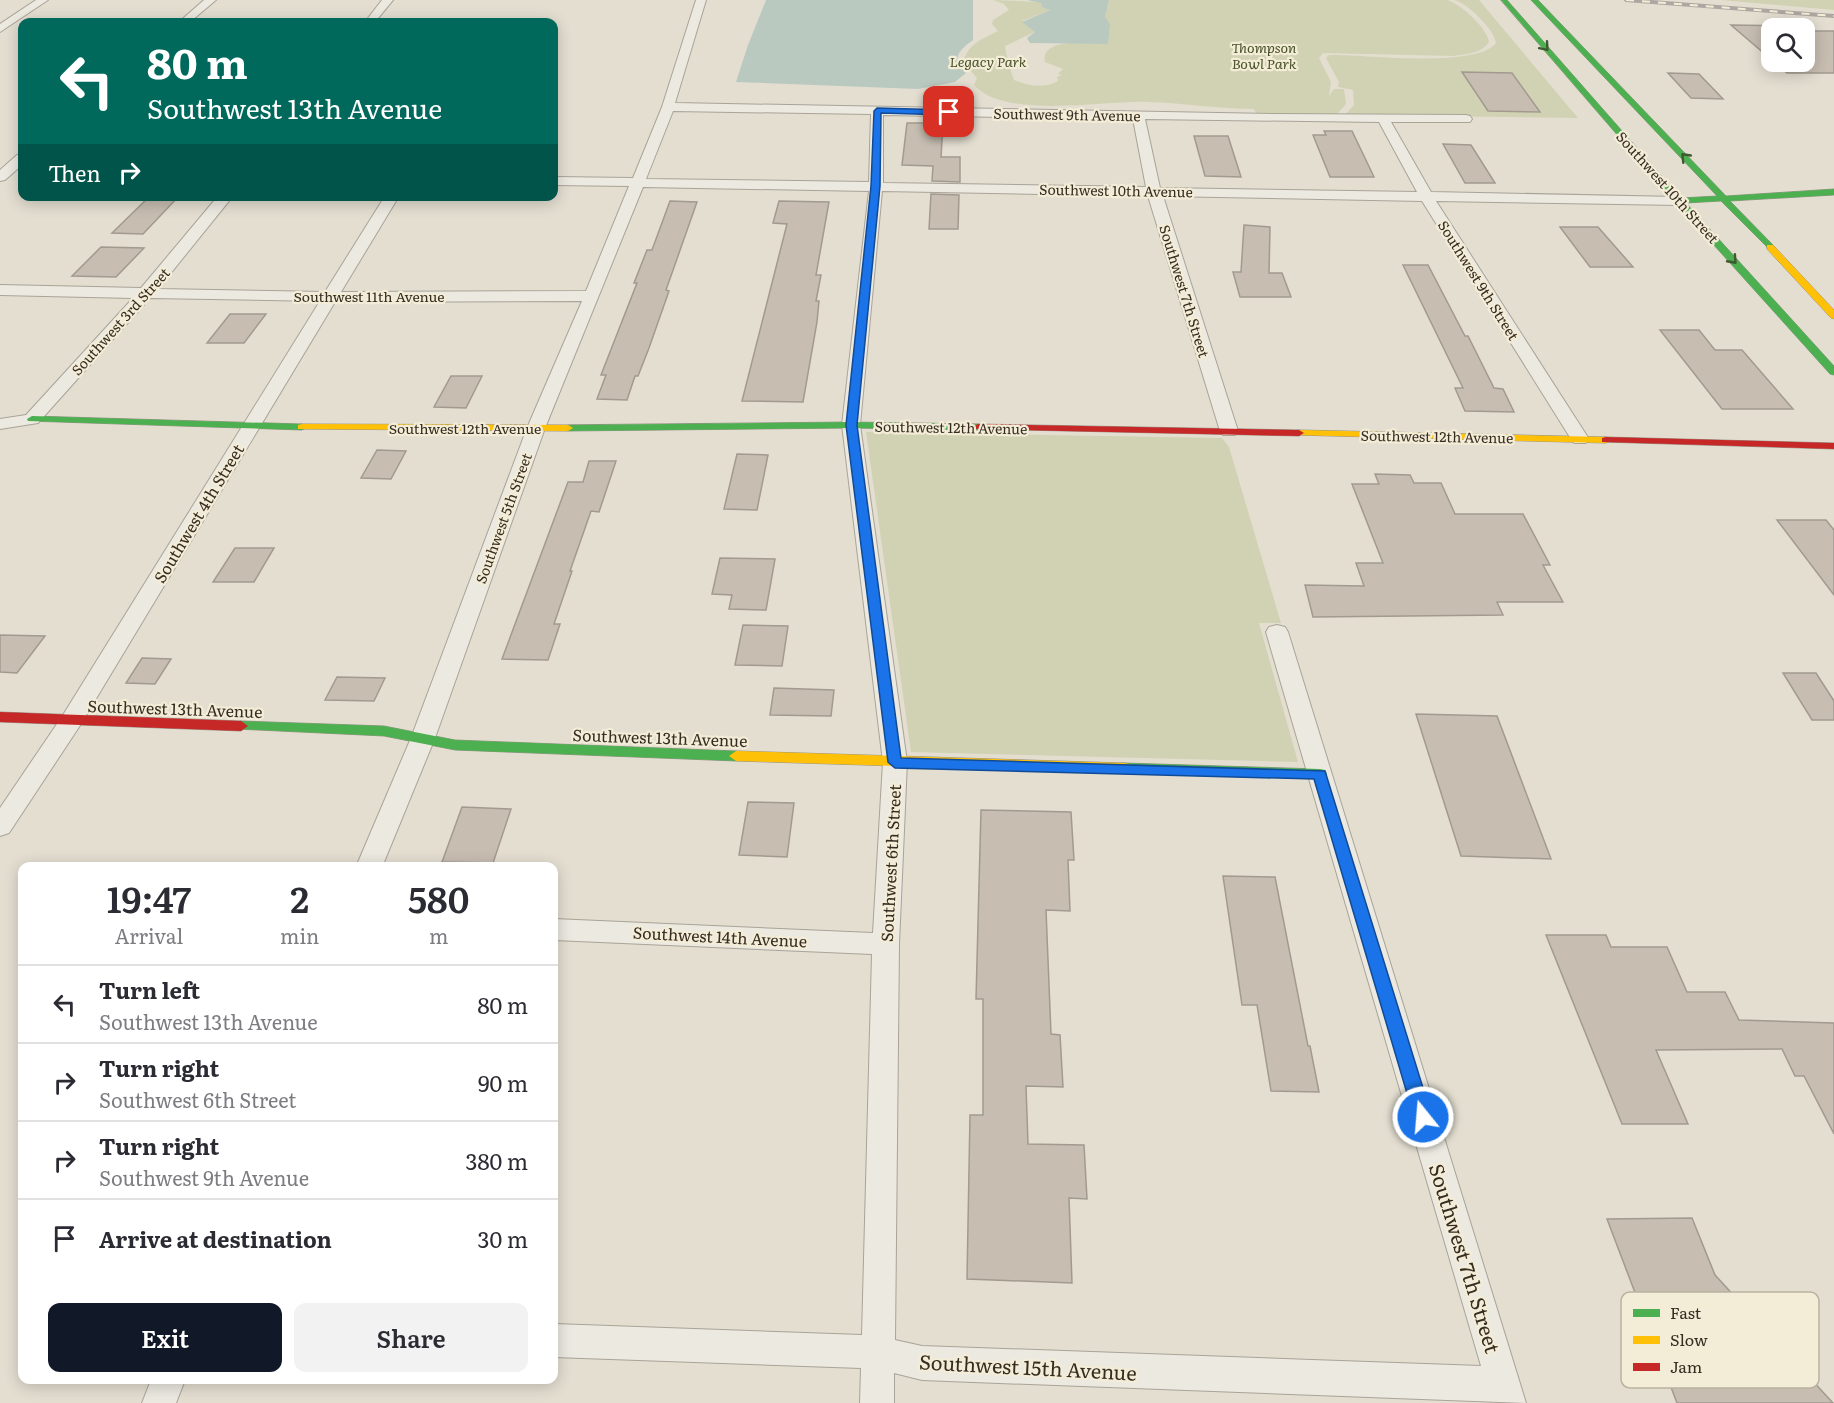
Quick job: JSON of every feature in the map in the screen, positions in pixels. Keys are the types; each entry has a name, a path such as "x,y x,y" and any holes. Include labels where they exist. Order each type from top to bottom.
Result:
{"street":[{"path":"0,29 43,0"},
{"path":"189,18 210,0"},
{"path":"373,18 388,0"},
{"name":"Southwest 5th Street","path":"371,862 423,738 536,428 668,107 701,0"},
{"name":"Southwest 10th Street","path":"1505,2 1679,201 1834,372"},
{"name":"Southwest 10th Street","path":"1537,3 1726,199 1834,316"},
{"name":"Southwest 9th Avenue","path":"668,107 1466,119"},
{"name":"Southwest 6th Street","path":"877,111 876,186 851,425 895,762 886,944 877,1403"},
{"name":"Southwest 7th Street","path":"1138,115 1155,191 1229,432"},
{"name":"Southwest 9th Street","path":"1383,118 1426,196 1581,439"},
{"path":"0,177 18,161"},
{"name":"Southwest 10th Avenue","path":"558,181 1679,201"},
{"path":"1679,201 1834,192"},
{"name":"Southwest 3rd Street","path":"32,419 146,294 222,201"},
{"name":"Southwest 4th Street","path":"0,827 71,721 389,201"},
{"name":"Southwest 11th Avenue","path":"0,290 331,297 592,296"},
{"path":"0,424 32,419"},
{"name":"Southwest 12th Avenue","path":"32,419 250,427 536,428 851,425 1834,446"},
{"name":"Southwest 7th Street","path":"1277,632 1506,1393"},
{"name":"Southwest 13th Avenue","path":"0,717 384,731 455,745 895,762 1320,774"},
{"name":"Southwest 14th Avenue","path":"558,929 886,944"},
{"name":"Southwest 15th Avenue","path":"558,1341 877,1352 922,1364 1506,1393"},
{"path":"159,1403 166,1384"}],"green space":[{"name":"Thompson Bowl Park","path":"993,0 1041,2 1050,10 1022,21 1035,32 1005,46 1014,80 1036,86 1053,84 1058,81 1057,77 1062,75 1058,74 1063,69 1045,62 1045,54 1050,48 1080,42 1108,43 1105,17 1109,0 1447,0 1472,17 1484,30 1489,42 1478,51 1453,56 1323,53 1319,58 1331,82 1329,96 1334,89 1344,89 1346,104 1336,115 1257,115 1254,109 1149,102 1031,105 1008,102 989,96 974,85 977,78 964,63 972,47 981,39 998,31 992,24 993,20 1009,10 1004,4"},
{"path":"1455,0 1479,0 1578,118 1345,115 1354,105 1353,90 1338,87 1339,82 1326,58 1329,55 1444,58 1485,51 1496,43 1491,31 1480,18"},
{"path":"1721,0 1834,0 1834,10"},
{"path":"866,432 1222,438 1229,447 1281,623 1259,623 1298,762 911,752"}],"shaded area":[{"path":"766,0 973,0 973,40 962,50 957,59 957,63 966,73 955,82 918,89 736,82"},
{"path":"1027,0 1109,0 1105,17 1110,24 1108,44 1030,43 1027,38 1035,32 1022,22 1050,10 1042,7 1041,3"}],"building":[{"path":"1731,25 1761,26 1761,51"},
{"path":"1815,31 1834,31 1834,73 1787,73 1815,72"},
{"path":"1462,72 1512,73 1540,112 1488,111"},
{"path":"1668,73 1699,74 1723,99 1691,98"},
{"path":"907,123 943,123 941,157 960,157 960,182 932,181 933,166 902,165"},
{"path":"1324,131 1352,131 1374,177 1330,177 1313,135 1326,135"},
{"path":"1194,136 1228,136 1241,177 1205,176"},
{"path":"1443,144 1471,145 1495,183 1465,183"},
{"path":"931,194 959,195 958,229 929,229"},
{"path":"145,201 174,201 143,234 112,233"},
{"path":"670,201 697,202 666,290 669,291 649,348 638,376 635,376 627,400 597,399 606,375 601,375 637,283 634,283 647,250 652,250"},
{"path":"779,201 829,202 816,275 821,275 816,301 819,301 817,322 803,402 742,401 787,224 773,223"},
{"path":"1244,225 1270,227 1269,273 1282,273 1291,297 1240,297 1233,272 1241,272"},
{"path":"1560,227 1598,227 1633,267 1590,267"},
{"path":"101,247 144,248 116,277 72,276"},
{"path":"1403,265 1428,265 1494,388 1503,389 1514,412 1465,411 1455,388 1463,388"},
{"path":"230,314 266,314 244,343 207,343"},
{"path":"1660,330 1699,330 1715,350 1742,350 1793,409 1722,409"},
{"path":"451,376 482,376 466,408 434,407"},
{"path":"377,450 406,451 391,479 361,478"},
{"path":"737,454 768,455 757,510 724,509"},
{"path":"589,461 616,461 599,512 591,511 570,571 572,571 554,624 560,624 548,660 502,659 568,482 583,482"},
{"path":"1375,474 1410,475 1414,483 1441,483 1455,514 1523,514 1550,565 1543,565 1563,602 1497,602 1503,615 1313,617 1305,585 1364,586 1356,563 1383,563 1352,484 1379,484"},
{"path":"1777,520 1826,520 1834,530 1834,595"},
{"path":"235,548 274,548 254,582 213,582"},
{"path":"720,558 775,559 766,610 729,609 732,595 712,594"},
{"path":"743,625 788,626 782,666 735,665"},
{"path":"0,635 45,636 17,673 0,672"},
{"path":"142,658 171,659 155,684 126,683"},
{"path":"1783,673 1816,673 1834,701 1834,720 1812,720"},
{"path":"337,677 385,678 374,701 325,700"},
{"path":"774,688 834,690 831,716 770,715"},
{"path":"1416,714 1497,716 1551,859 1461,856"},
{"path":"748,802 794,803 787,857 739,855"},
{"path":"462,807 511,809 493,862 442,862"},
{"path":"981,810 1071,812 1074,860 1068,860 1070,911 1046,910 1051,1034 1060,1035 1063,1087 1026,1086 1028,1144 1084,1145 1087,1199 1069,1198 1072,1283 967,1279 970,1115 983,1115 983,999 976,999"},
{"path":"1223,876 1275,877 1319,1092 1271,1091 1257,1005 1242,1005"},
{"path":"1546,935 1606,935 1611,947 1667,947 1687,992 1725,992 1739,1020 1834,1023 1834,1134 1804,1076 1795,1076 1782,1049 1656,1050 1688,1124 1622,1124"},
{"path":"1692,1218 1715,1275 1731,1292 1635,1292 1607,1219"},
{"path":"1671,1388 1819,1388 1833,1403 1677,1403"}],"railway":[{"path":"1626,0 1834,16"}],"traffic: fast":[{"path":"1504,0 1679,201 1834,372"},
{"path":"1534,0 1770,247"},
{"path":"1679,201 1834,192"},
{"path":"32,419 302,427"},
{"path":"568,428 851,425 978,427"},
{"path":"241,726 384,731 455,745 736,756"},
{"path":"1124,768 1320,774"}],"traffic: slow":[{"path":"1770,247 1834,316"},
{"path":"302,427 568,428"},
{"path":"1299,433 1606,440"},
{"path":"736,756 1124,768"}],"traffic: jam":[{"path":"978,427 1299,433"},
{"path":"1606,440 1834,446"},
{"path":"0,717 241,726"}],"route":[{"path":"949,112 877,111 876,186 851,425 895,762 1320,774 1423,1117"}],"park label":[{"name":"Legacy Park","path":"988,61"}]}
